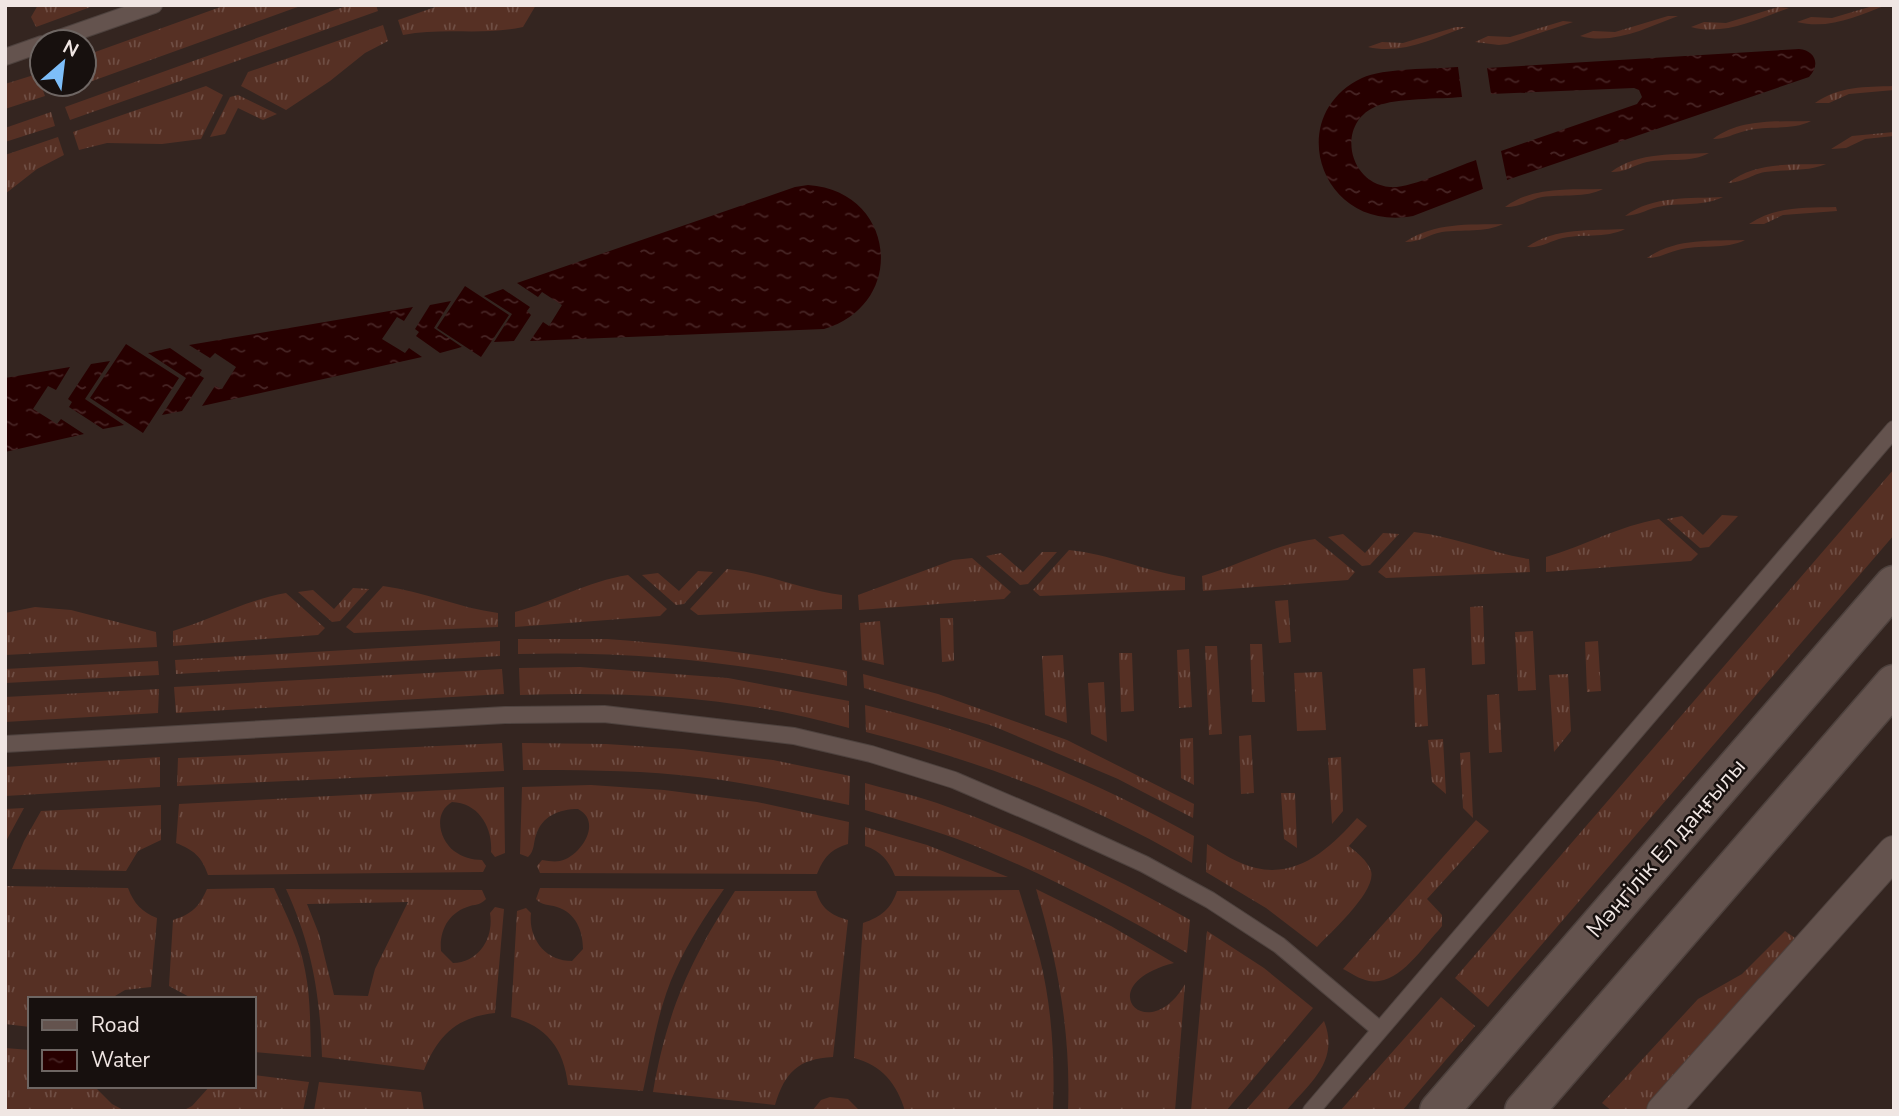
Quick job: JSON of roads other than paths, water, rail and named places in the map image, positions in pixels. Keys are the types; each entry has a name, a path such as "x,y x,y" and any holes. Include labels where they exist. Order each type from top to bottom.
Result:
{"main road":[{"name":"Мәңгілік Ел даңғылы","path":"1439,1111 1894,585"},
{"path":"1524,1111 1894,684"}],"street":[{"path":"1663,1111 1894,852"}],"lane":[{"path":"88,28 154,5"},
{"path":"5,57 28,49"},
{"path":"1311,1111 1894,429"},
{"path":"5,744 505,715 604,714 794,736 871,754 954,780 1144,864 1204,897 1279,945 1380,1030"}],"water":[{"path":"1799,49 1809,52 1814,59 1815,68 1809,77 1507,180 1501,151 1637,104 1642,97 1639,90 1634,88 1491,94 1487,68"},
{"path":"1458,67 1462,97 1406,100 1377,106 1364,114 1356,125 1352,151 1356,164 1364,175 1375,183 1390,187 1420,181 1476,160 1483,189 1413,216 1381,217 1355,207 1335,190 1323,168 1319,143 1323,118 1337,96 1362,78 1371,75"},
{"path":"808,185 837,192 859,207 874,227 880,250 879,274 869,297 851,316 824,329 530,341 543,322 549,326 562,305 542,292 538,297 517,283 795,187"},
{"path":"465,286 509,315 481,357 437,328"},
{"path":"503,289 530,307 527,311 531,315 514,341 494,342 512,314 484,296"},
{"path":"451,301 434,328 462,347 440,353 416,336 419,332 415,329 430,305"},
{"path":"413,307 404,321 397,317 382,339 405,353 409,348 422,357 202,406 215,386 222,389 236,367 215,353 210,358 189,345"},
{"path":"126,344 179,378 143,433 90,398"},
{"path":"170,348 202,370 199,375 204,378 182,411 162,415 186,378 148,353"},
{"path":"110,361 85,399 124,425 103,429 69,407 72,402 68,399 91,364"},
{"path":"70,367 56,390 48,386 33,409 57,424 61,419 84,434 5,452 5,378"}]}
